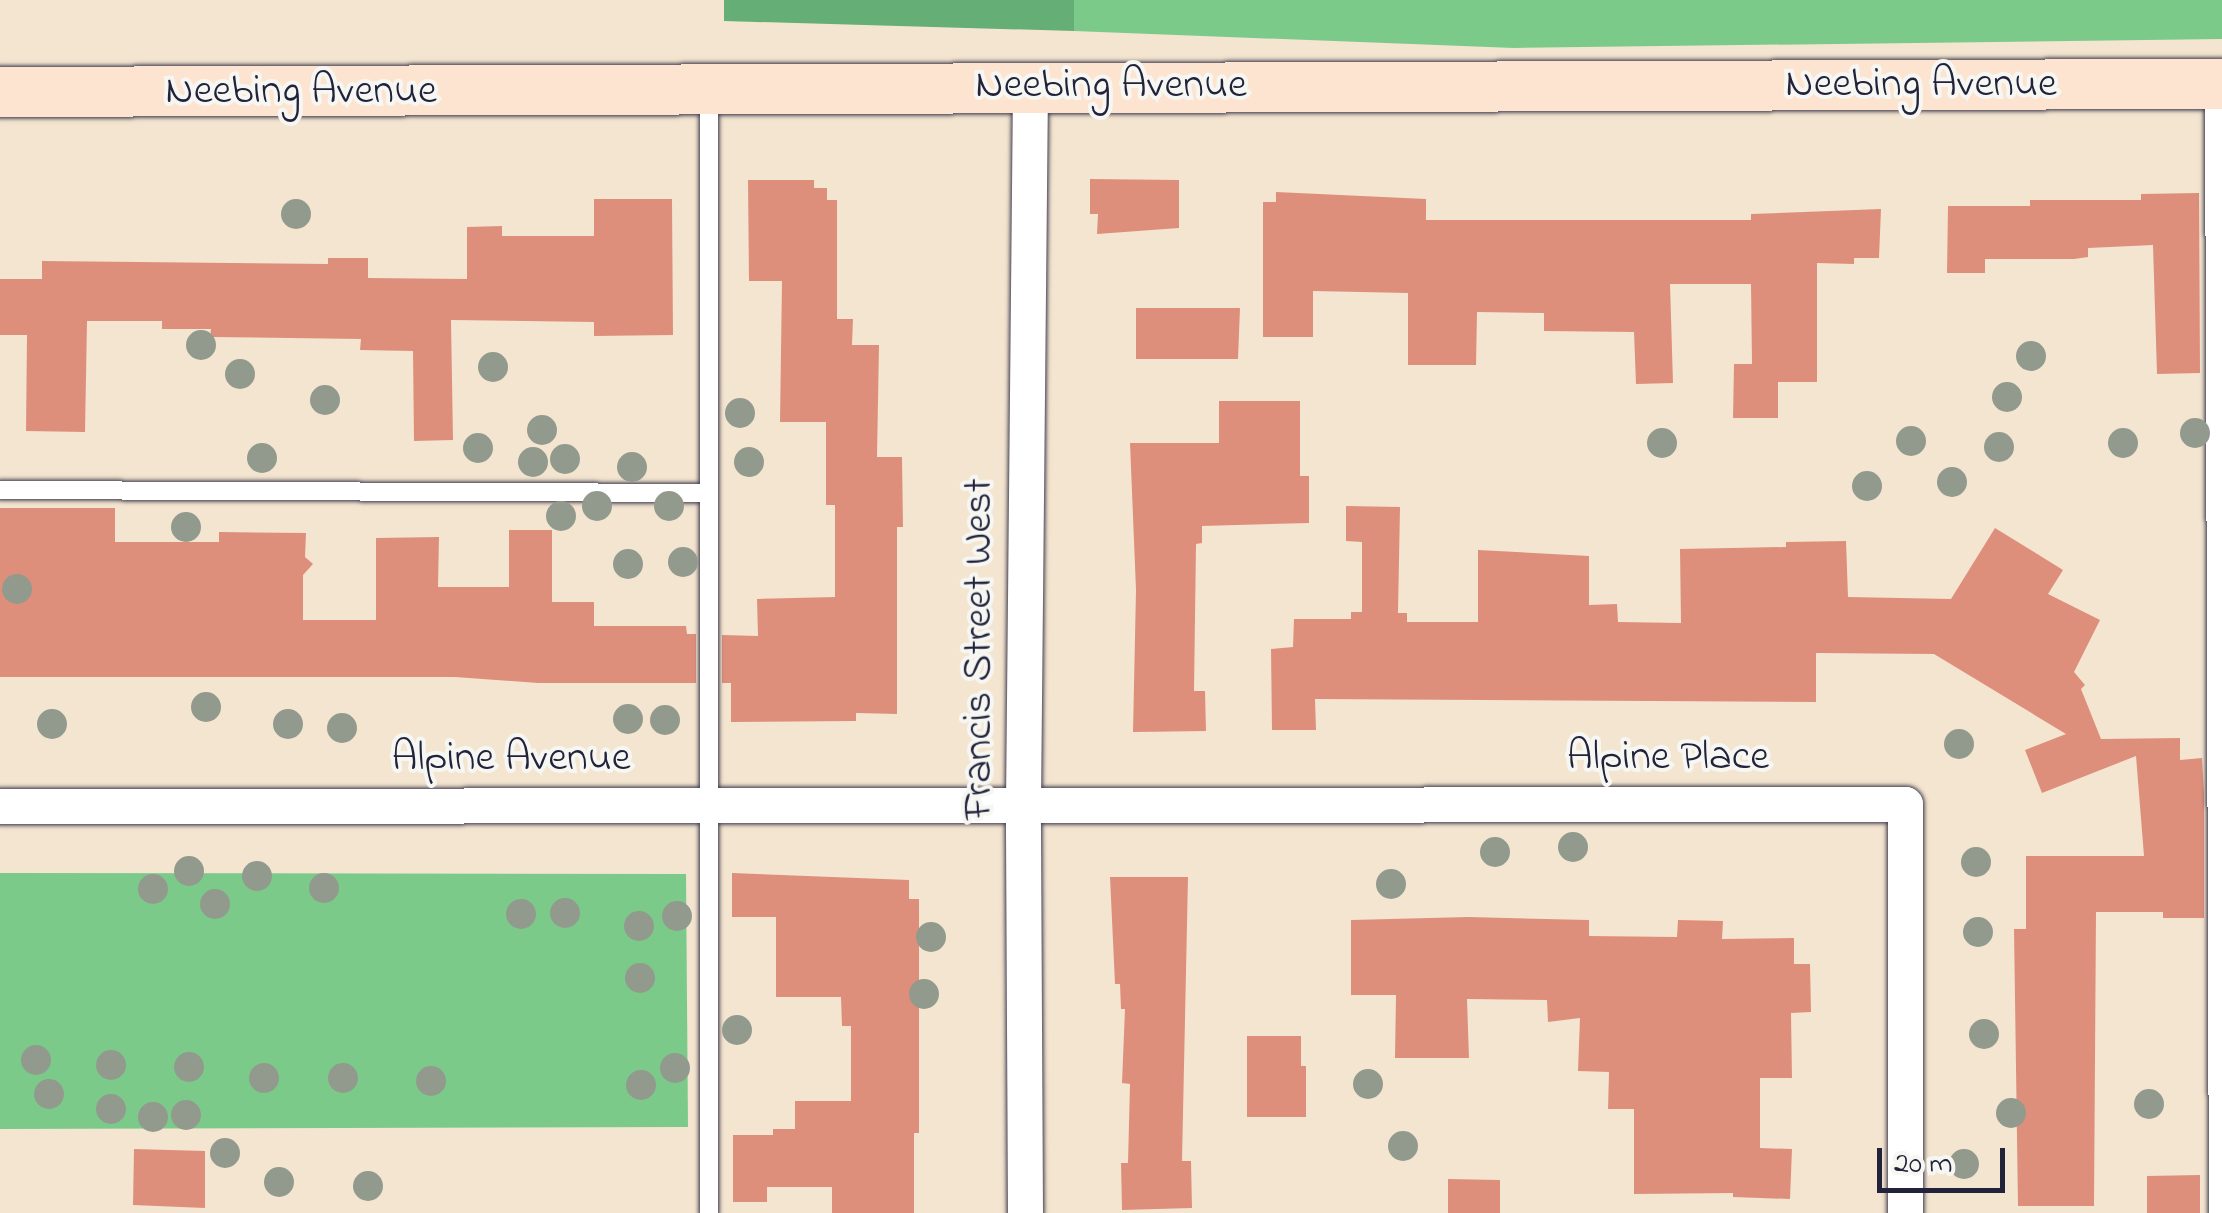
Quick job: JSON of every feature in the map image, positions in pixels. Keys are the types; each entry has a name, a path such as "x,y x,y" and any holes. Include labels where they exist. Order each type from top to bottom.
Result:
{"main road":[{"name":"Neebing Avenue","path":"0,92 1030,85 2218,84"}],"street":[{"name":"Francis Street West","path":"1025,1213 1023,802 1030,85"},
{"name":"Alpine Avenue","path":"0,806 1023,802"},
{"name":"Alpine Place","path":"1023,802 1905,804 1905,1213"}],"lane":[{"path":"2218,84 2218,1213"},
{"path":"709,90 709,1213"},
{"path":"0,490 708,493"}],"green space":[{"path":"724,0 1074,0 1074,31 724,21"},
{"path":"1074,0 2222,0 2222,39 1514,48 1074,31"},
{"path":"0,873 686,874 688,1127 0,1129"}],"building":[{"path":"1090,179 1179,180 1179,228 1097,234 1098,214 1090,214"},
{"path":"748,180 814,180 814,188 827,188 827,200 837,200 837,319 853,319 852,345 879,345 877,457 902,457 903,527 897,527 897,714 856,713 856,721 731,722 731,683 722,683 722,635 758,636 757,599 835,597 835,505 826,505 826,422 780,422 782,281 749,281"},
{"path":"1276,192 1426,199 1426,220 1751,220 1751,214 1881,209 1879,258 1854,258 1854,264 1817,263 1817,382 1778,382 1778,418 1733,418 1734,364 1752,364 1751,284 1670,284 1673,383 1636,384 1634,332 1544,331 1544,313 1477,312 1476,365 1408,365 1408,293 1313,291 1313,337 1263,337 1263,202 1276,202"},
{"path":"2199,193 2200,373 2157,374 2153,245 2088,248 2088,257 2074,259 1985,259 1985,273 1947,273 1948,206 2030,206 2030,200 2141,200 2141,194"},
{"path":"594,199 672,199 673,335 594,336 594,322 451,320 453,440 414,441 413,351 360,350 361,339 210,337 211,329 162,329 162,321 87,321 85,432 26,431 27,335 0,335 0,279 42,279 42,261 328,264 328,258 368,258 368,278 467,279 467,227 502,226 502,236 594,236"},
{"path":"1136,308 1240,308 1238,359 1136,359"},
{"path":"1219,401 1300,401 1300,476 1309,476 1309,523 1202,526 1202,543 1196,544 1194,691 1205,691 1206,731 1133,732 1136,590 1130,443 1219,443"},
{"path":"1346,506 1400,507 1398,613 1407,613 1407,622 1478,622 1478,550 1589,556 1589,605 1617,604 1618,622 1681,623 1680,549 1786,547 1786,542 1846,541 1848,597 1951,599 1995,528 2063,570 2048,594 2100,620 2074,672 2085,685 2081,689 2101,739 2180,738 2180,760 2202,758 2204,793 2204,918 2163,918 2163,912 2096,912 2094,1206 2018,1206 2014,929 2026,929 2026,856 2144,856 2136,756 2042,793 2025,750 2066,734 1934,654 1816,653 1816,702 1315,699 1316,730 1272,730 1271,649 1293,647 1294,619 1351,619 1351,612 1362,612 1362,542 1346,541"},
{"path":"0,508 115,508 115,542 219,542 219,532 306,533 305,557 313,564 303,575 303,620 376,620 376,538 439,537 438,587 509,587 509,530 552,530 552,602 594,602 594,626 686,626 687,634 696,634 696,683 538,683 455,677 0,677"},
{"path":"732,873 909,880 909,899 919,899 919,1133 914,1133 914,1213 832,1213 832,1187 767,1187 767,1202 733,1202 733,1135 773,1135 773,1129 795,1129 795,1101 851,1101 851,1026 842,1026 841,997 776,997 776,917 732,917"},
{"path":"1110,877 1188,877 1182,1161 1191,1161 1192,1208 1122,1210 1121,1163 1128,1163 1130,1084 1122,1083 1125,1009 1121,1009 1120,984 1115,984"},
{"path":"1351,920 1589,920 1589,936 1677,937 1678,920 1723,921 1722,939 1794,938 1794,964 1810,964 1811,1012 1791,1013 1792,1078 1760,1078 1760,1148 1792,1149 1790,1199 1733,1197 1733,1193 1634,1194 1634,1109 1608,1109 1609,1072 1578,1071 1580,1018 1548,1022 1547,1000 1467,999 1469,1058 1395,1058 1396,995 1351,995"},
{"path":"1247,1036 1301,1036 1301,1066 1306,1066 1306,1117 1247,1117"},
{"path":"134,1149 205,1151 205,1208 133,1205"},
{"path":"2200,1175 2200,1213 2147,1213 2147,1176"},
{"path":"1448,1179 1500,1180 1500,1213 1448,1213"}]}
